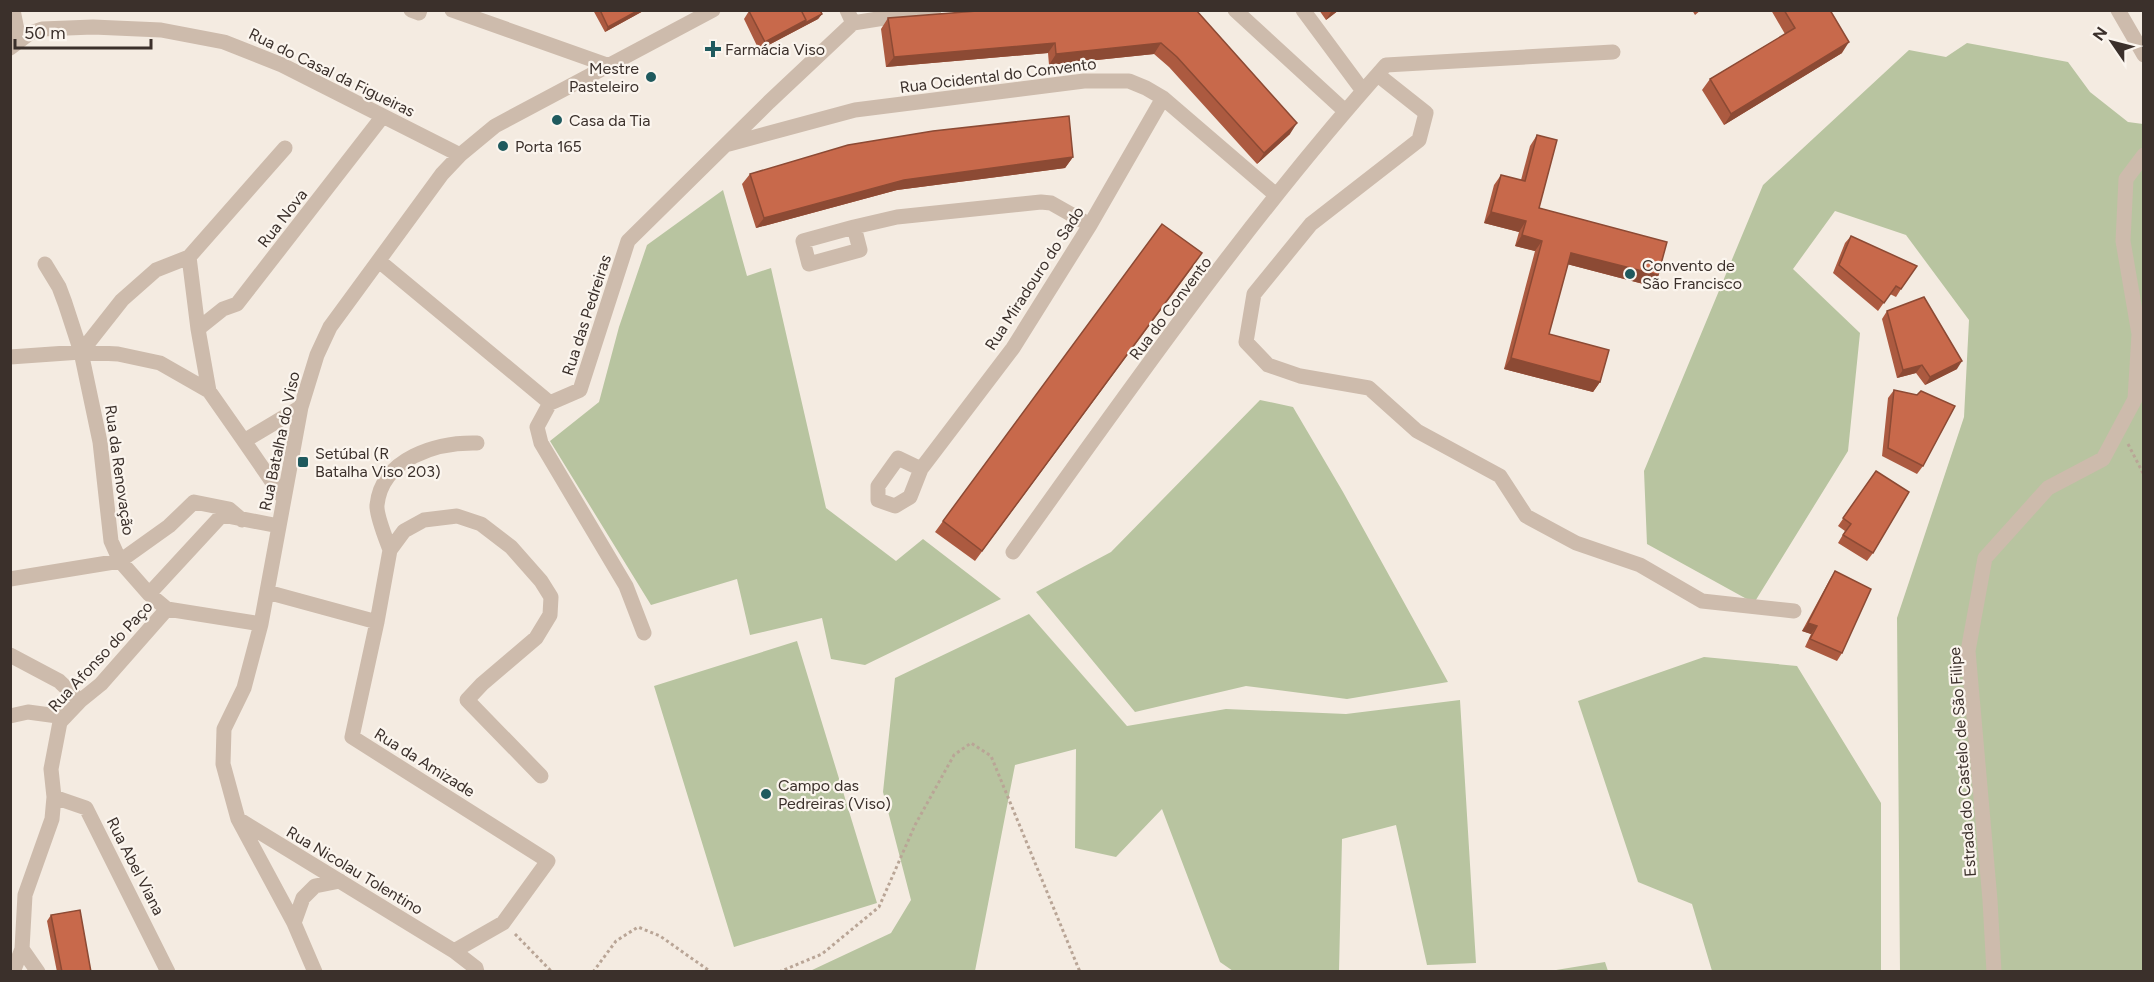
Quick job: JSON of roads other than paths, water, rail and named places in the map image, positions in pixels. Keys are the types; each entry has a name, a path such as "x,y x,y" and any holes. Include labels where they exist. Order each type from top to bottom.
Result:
{"street":[{"path":"14,10 15,44"},
{"path":"411,10 419,14 420,10"},
{"path":"452,10 607,65"},
{"name":"Rua Batalha do Viso","path":"315,972 294,923 238,819 223,764 224,729 244,688 261,624 301,407 317,355 330,327 442,174 460,155 495,126 713,10"},
{"path":"850,17 934,10"},
{"path":"1235,10 1345,111"},
{"path":"1303,10 1363,91"},
{"path":"2118,10 2144,55"},
{"name":"Rua das Pedreiras","path":"550,403 580,390 628,241 726,145 850,17"},
{"name":"Rua do Casal da Figueiras","path":"15,44 30,33 42,29 93,27 161,30 224,42 282,65 460,155"},
{"name":"Rua do Convento","path":"1013,552 1085,451 1276,195 1386,65 1613,52"},
{"path":"1378,75 1426,113 1419,140 1311,224 1254,294 1246,342 1268,365 1300,376 1369,388 1418,431 1500,476 1526,516 1576,543 1640,565 1702,601 1794,610"},
{"name":"Rua Ocidental do Convento","path":"726,145 855,110 1084,81 1129,81 1162,98 1276,195"},
{"name":"Rua Miradouro do Sado","path":"921,469 1012,348 1090,225 1162,98"},
{"name":"Rua Nova","path":"198,329 223,309 237,304 383,116"},
{"path":"81,351 122,300 156,270 189,257 285,148"},
{"name":"Estrada do Castelo de São Filipe","path":"1994,972 1990,900 1968,651 1985,558 2048,488 2103,459 2135,399 2139,334 2123,241 2126,179 2144,155"},
{"path":"854,227 897,217 1041,202 1052,203 1090,225"},
{"path":"189,257 209,391 285,499"},
{"path":"379,261 550,403 537,427 541,443 626,586 644,633"},
{"name":"Rua da Renovação","path":"45,264 59,287 81,351 100,442 111,541 120,561 149,594 167,609"},
{"path":"10,357 81,351 118,354 160,363 209,391"},
{"path":"244,441 301,407"},
{"path":"390,550 376,507 384,483 404,461 428,450 457,443 477,443"},
{"path":"10,579 120,561 169,526 194,502 229,509 242,520"},
{"path":"149,594 222,515 279,526"},
{"path":"267,592 377,622 390,550 405,531 424,520 457,516 481,524 503,541 541,581 551,597 551,606 550,615 536,638 466,700 542,776"},
{"path":"167,609 261,624"},
{"name":"Rua Afonso do Paço","path":"13,972 22,949 25,895 51,819 54,797 51,769 60,722 80,701 101,684 167,609"},
{"name":"Rua da Amizade","path":"377,622 352,737 548,861 503,922 454,951"},
{"path":"10,655 59,681 80,701"},
{"path":"10,716 28,712 65,717"},
{"name":"Rua Abel Viana","path":"54,797 86,808 168,972"},
{"name":"Rua Nicolau Tolentino","path":"238,819 454,951 476,968 477,972"},
{"path":"294,923 303,898 315,885 340,882"},
{"path":"22,949 38,972"}],"place":[{"name":"Farmácia Viso","path":"713,49"},
{"name":"Mestre Pasteleiro","path":"651,77"},
{"name":"Casa da Tia","path":"557,120"},
{"name":"Porta 165","path":"503,146"},
{"name":"Convento de São Francisco","path":"1630,274"},
{"name":"Setúbal (R Batalha Viso 203)","path":"303,462"},
{"name":"Campo das Pedreiras (Viso)","path":"766,794"}]}
